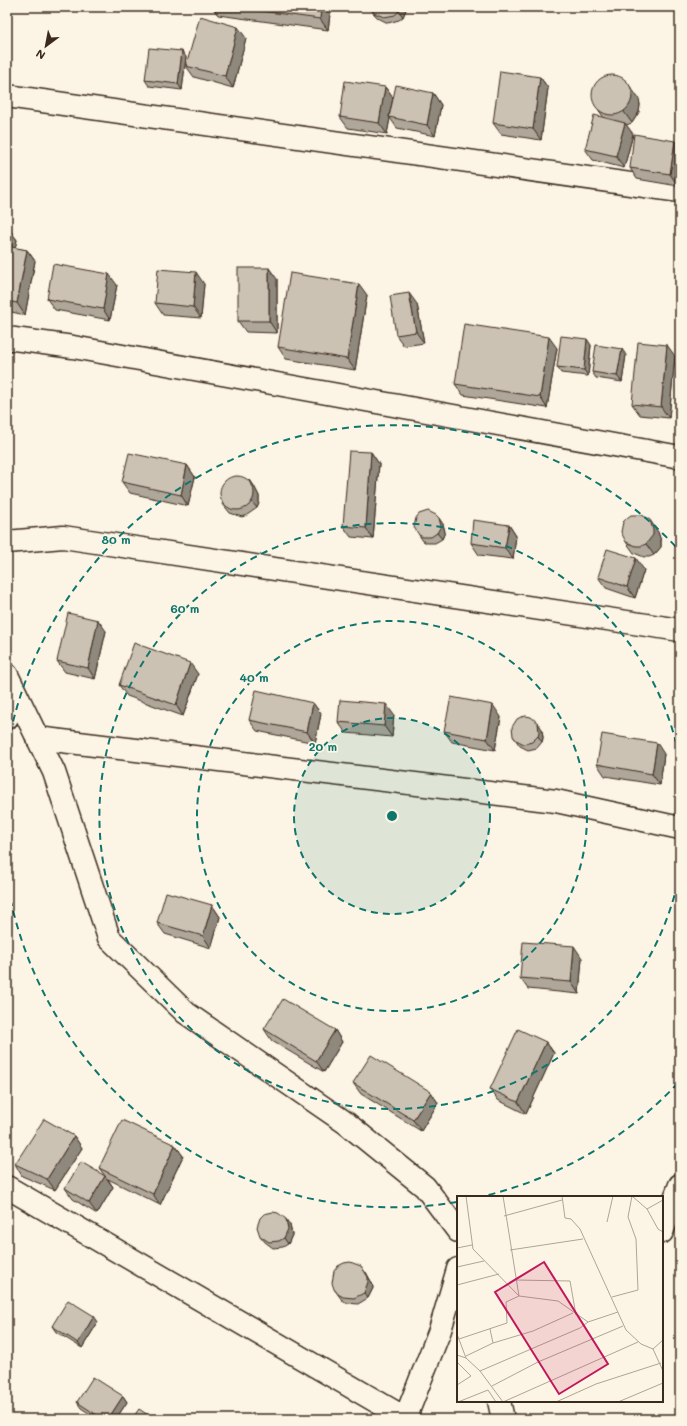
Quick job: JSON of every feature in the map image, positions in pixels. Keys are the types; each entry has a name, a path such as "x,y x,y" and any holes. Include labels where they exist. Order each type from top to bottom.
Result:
{"street":[{"path":"7,96 680,191"},
{"path":"7,338 73,348 680,458"},
{"path":"7,542 63,537 680,630"},
{"path":"7,675 54,772 109,938 186,1013 346,1123 425,1187 457,1230"},
{"path":"7,718 16,694"},
{"path":"37,738 556,801 680,828"},
{"path":"663,1229 680,1185"},
{"path":"7,1187 405,1418 440,1330 457,1272"},
{"path":"499,1402 503,1419"}],"building":[{"path":"232,7 321,7 320,19"},
{"path":"370,7 401,7 395,15 384,17 374,13"},
{"path":"200,16 238,27 225,76 186,66"},
{"path":"149,48 182,51 178,84 145,80"},
{"path":"500,71 540,77 533,129 493,123"},
{"path":"612,75 626,81 632,95 626,109 612,115 598,109 592,95 598,81"},
{"path":"345,81 385,87 379,123 340,117"},
{"path":"396,85 433,93 427,125 389,117"},
{"path":"594,115 625,123 616,156 585,149"},
{"path":"634,134 675,141 670,174 630,168"},
{"path":"7,246 27,250 17,303 7,301"},
{"path":"53,264 109,274 103,309 47,299"},
{"path":"238,268 269,268 269,321 238,321"},
{"path":"158,269 196,272 193,307 155,303"},
{"path":"290,273 359,284 347,359 278,347"},
{"path":"409,293 416,332 396,335 390,296"},
{"path":"464,324 549,337 540,397 455,384"},
{"path":"561,336 587,339 584,370 557,367"},
{"path":"638,342 667,345 661,407 632,404"},
{"path":"596,345 622,349 617,376 592,372"},
{"path":"349,451 371,452 366,528 343,526"},
{"path":"129,453 187,465 181,495 122,482"},
{"path":"240,476 247,478 252,483 254,493 252,503 247,508 234,510 227,508 222,503 220,490 222,483 227,478"},
{"path":"428,511 439,518 441,526 437,533 431,537 423,537 419,535 414,527 416,518 419,514"},
{"path":"631,515 642,515 650,520 653,535 646,544 636,546 626,542 621,532 623,522"},
{"path":"473,520 509,525 505,548 471,543"},
{"path":"607,549 636,558 627,587 598,577"},
{"path":"68,613 98,620 88,668 57,661"},
{"path":"134,643 190,663 176,705 119,685"},
{"path":"256,690 313,703 307,732 249,720"},
{"path":"451,697 493,705 487,739 444,731"},
{"path":"340,700 386,704 384,726 338,722"},
{"path":"526,716 531,717 538,723 539,732 538,736 532,742 524,744 516,740 513,736 512,727 517,719"},
{"path":"602,734 657,743 652,774 597,764"},
{"path":"166,892 212,905 203,936 157,923"},
{"path":"523,942 574,946 571,982 520,978"},
{"path":"283,999 335,1030 316,1061 264,1029"},
{"path":"518,1029 546,1042 518,1102 490,1089"},
{"path":"371,1055 431,1092 413,1120 353,1083"},
{"path":"44,1119 74,1136 47,1179 15,1164"},
{"path":"122,1120 175,1145 153,1194 99,1168"},
{"path":"81,1162 105,1176 89,1203 65,1188"},
{"path":"273,1212 278,1213 286,1219 288,1229 284,1238 279,1241 269,1242 260,1236 257,1227 260,1218 264,1214"},
{"path":"350,1262 361,1266 368,1277 368,1282 364,1293 354,1298 343,1297 338,1294 332,1283 334,1271 338,1266"},
{"path":"68,1300 94,1316 78,1343 52,1326"},
{"path":"93,1377 123,1396 108,1419 103,1419 77,1402"},
{"path":"139,1409 154,1419 132,1419"}]}
